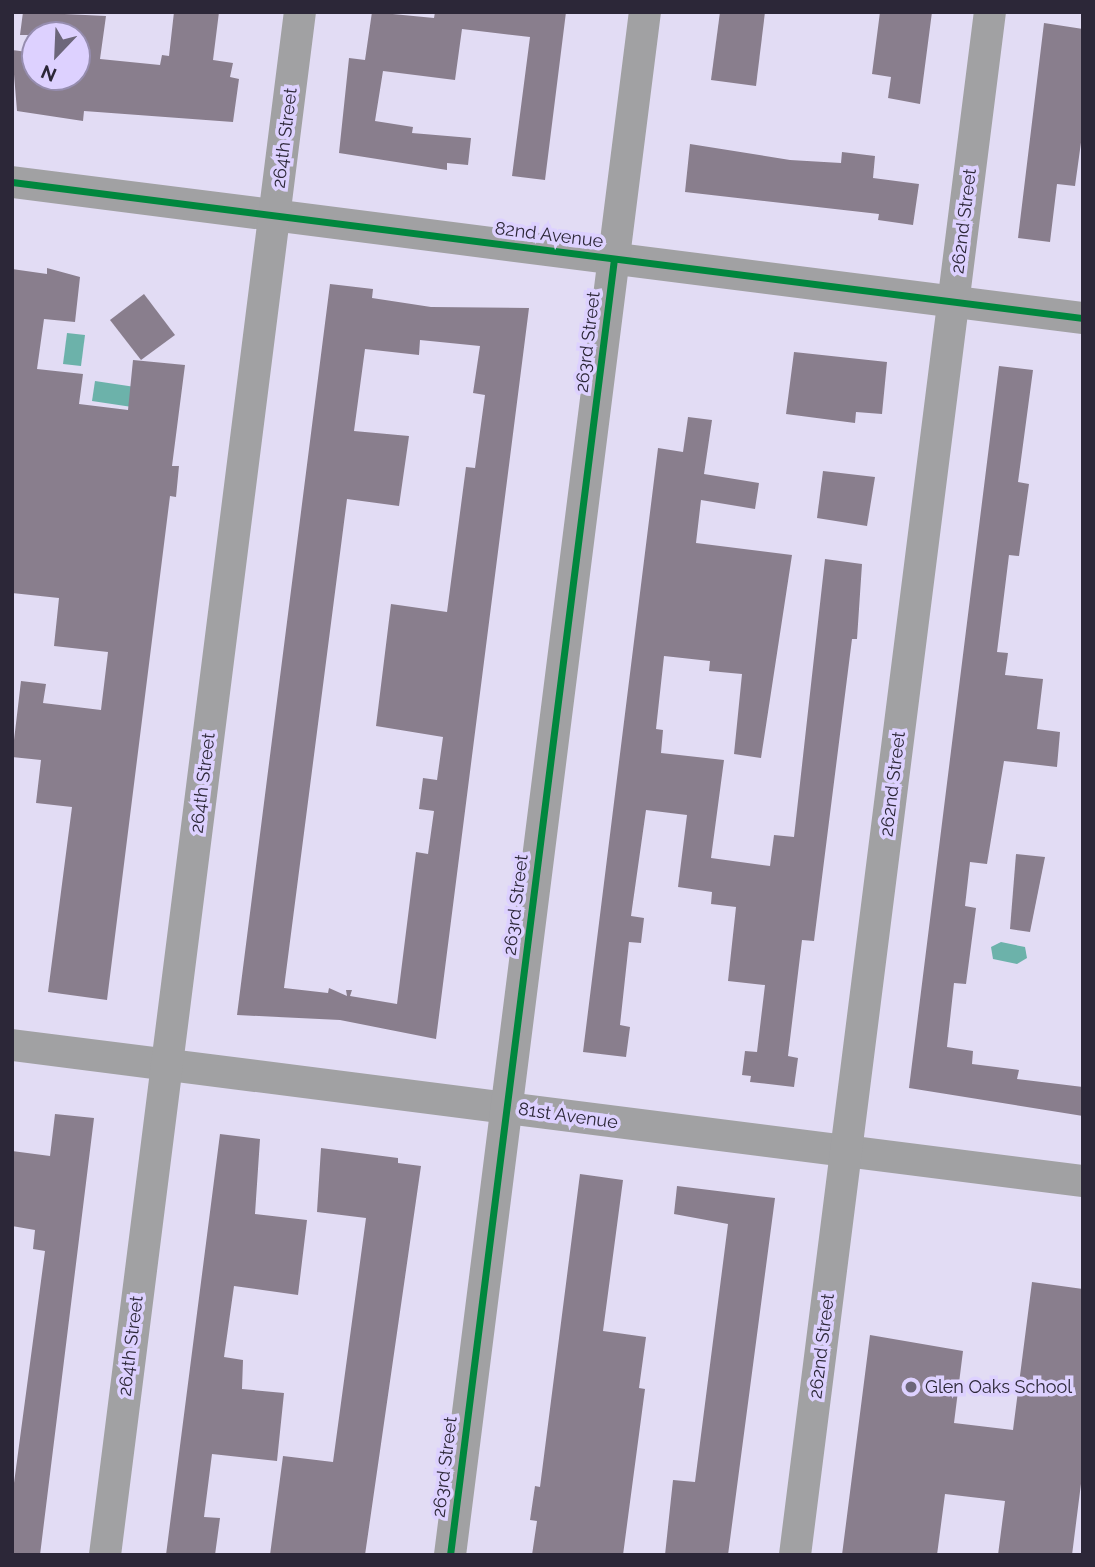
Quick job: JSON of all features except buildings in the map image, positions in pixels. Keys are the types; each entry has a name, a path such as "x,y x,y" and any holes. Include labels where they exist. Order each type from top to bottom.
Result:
{"street":[{"name":"264th Street","path":"105,1555 300,12"},
{"name":"263rd Street","path":"450,1555 645,12"},
{"name":"262nd Street","path":"795,1555 990,12"},
{"name":"82nd Avenue","path":"12,183 1083,318"},
{"name":"81st Avenue","path":"12,1045 1083,1181"}],"shaded area":[{"path":"67,333 85,335 81,366 63,364"},
{"path":"95,381 135,387 132,407 92,401"},
{"path":"1001,942 1025,947 1027,958 1017,964 993,959 991,947"}],"cycle path":[{"path":"12,182 1083,318"},
{"path":"450,1555 614,259"}],"place":[{"name":"Glen Oaks School","path":"911,1387"}]}
